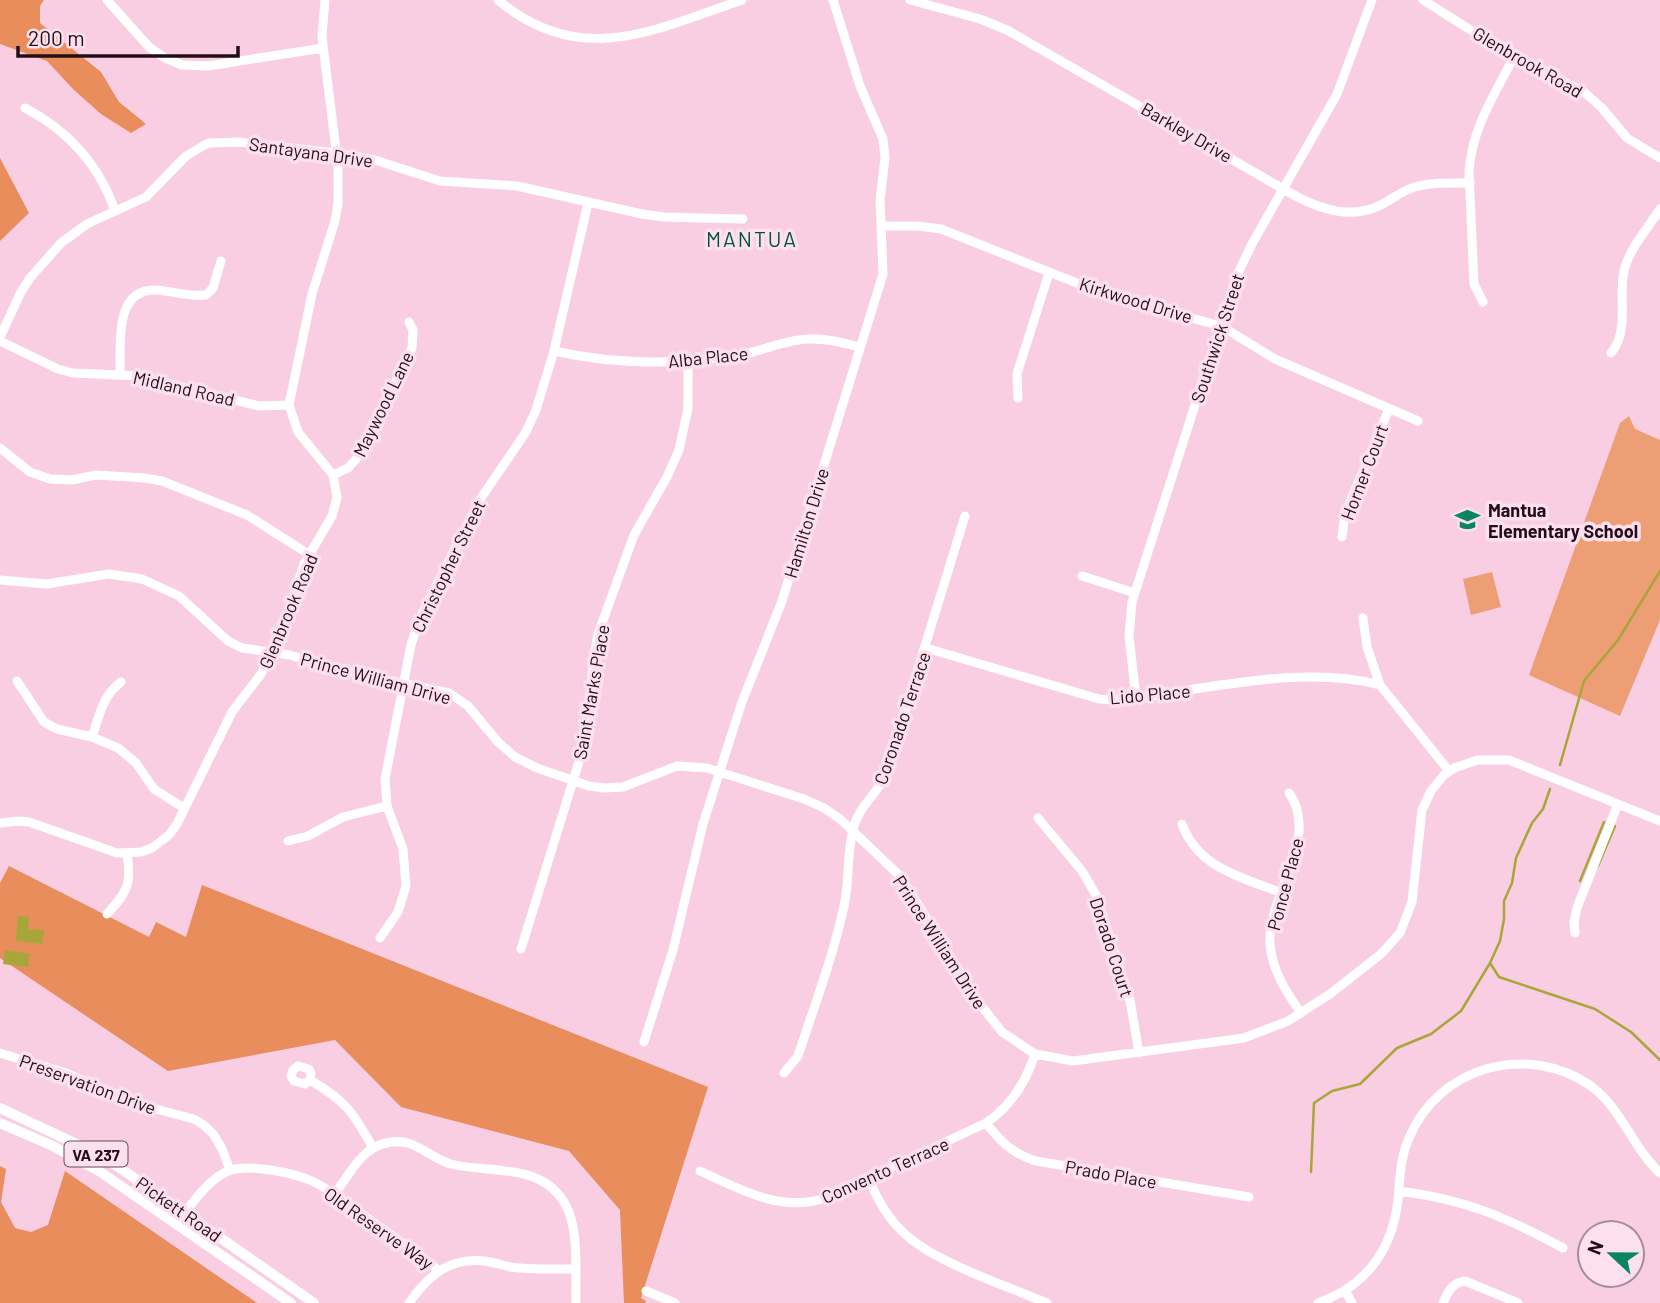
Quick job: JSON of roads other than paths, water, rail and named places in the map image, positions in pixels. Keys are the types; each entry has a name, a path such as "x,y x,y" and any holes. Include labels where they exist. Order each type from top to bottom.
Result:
{"main road":[{"name":"Pickett Road","path":"0,1108 85,1147 120,1168 314,1303"},
{"name":"Pickett Road","path":"0,1123 79,1159 291,1303"}],"street":[{"path":"107,0 149,47 182,65 208,66 323,48"},
{"path":"325,0 323,48 338,166 337,213 312,294 289,405 298,432 333,475"},
{"path":"498,0 518,16 550,31 573,37 606,40 642,34 742,0"},
{"name":"Hamilton Drive","path":"644,1042 673,950 696,852 720,772 742,702 782,601 883,274 880,200 883,139 860,86 833,0"},
{"name":"Barkley Drive","path":"910,0 981,19 1007,30 1317,207 1354,212 1375,208 1403,191 1418,186 1470,183"},
{"name":"Southwick Street","path":"1136,698 1129,636 1135,593 1220,326 1242,264 1337,94 1371,0"},
{"name":"Glenbrook Road","path":"1423,0 1585,93 1602,108 1627,138 1660,158"},
{"path":"1483,302 1474,284 1470,153 1475,134 1515,55"},
{"path":"25,108 40,116 82,151 104,183 115,211"},
{"name":"Santayana Drive","path":"0,339 21,292 45,260 75,231 146,197 186,156 208,143 239,142 335,153 375,160 440,181 517,186 587,203 664,217 743,219"},
{"name":"Christopher Street","path":"380,938 398,912 406,879 404,849 387,806 386,771 411,645 420,618 485,489 530,424 541,397 587,203"},
{"path":"1611,352 1620,337 1624,270 1631,254 1660,209"},
{"name":"Kirkwood Drive","path":"882,226 941,229 1126,301 1220,326 1275,359 1418,421"},
{"path":"120,375 122,317 135,296 148,290 206,295 213,288 221,261"},
{"path":"1017,398 1017,374 1049,273"},
{"name":"Maywood Lane","path":"333,475 354,463 365,444 412,348 413,330 410,322"},
{"name":"Midland Road","path":"0,339 66,372 153,378 259,406 289,405"},
{"name":"Alba Place","path":"554,351 612,361 688,361 742,354 808,339 860,347"},
{"name":"Saint Marks Place","path":"521,948 586,739 598,634 635,535 679,450 688,408 688,361"},
{"name":"Horner Court","path":"1342,537 1345,514 1389,409"},
{"path":"1,452 30,472 50,480 72,480 96,475 162,481 247,515 310,555"},
{"name":"Glenbrook Road","path":"127,854 152,848 174,828 232,712 253,687 287,622 300,573 329,523 336,504 337,490 333,475"},
{"name":"Coronado Terrace","path":"784,1073 799,1056 842,913 853,830 859,814 885,776 965,516"},
{"name":"Prince William Drive","path":"0,580 47,584 109,574 130,576 179,596 234,645 439,690 458,699 515,757 537,768 595,787 613,788 633,784 677,766 693,766 814,802 853,830 900,876 993,1023 1017,1044 1035,1054 1073,1061 1244,1038 1269,1030 1301,1013 1381,954 1399,933 1412,902 1422,810 1431,791 1449,771"},
{"path":"1082,576 1135,593"},
{"path":"1363,618 1367,647 1380,685 1449,771 1478,760 1509,760 1660,821"},
{"name":"Lido Place","path":"926,648 1083,695 1115,700 1277,678 1354,680 1380,685"},
{"path":"17,681 44,722 57,729 92,737 118,748 131,757 154,789 184,808"},
{"path":"92,737 106,697 111,689 121,682"},
{"name":"Ponce Place","path":"1289,793 1298,807 1300,823 1296,848 1280,892 1270,932 1271,956 1279,976 1301,1013"},
{"path":"1576,933 1574,922 1577,908 1618,804"},
{"path":"288,841 309,836 344,817 387,806"},
{"name":"Dorado Court","path":"1038,818 1082,871 1096,895 1130,1000 1139,1054"},
{"path":"0,823 29,822 105,850 127,854 129,885 107,914"},
{"path":"1182,824 1191,844 1212,863 1238,877 1280,892"},
{"name":"Preservation Drive","path":"0,1053 63,1072 144,1107 194,1119 214,1135 230,1170"},
{"name":"Convento Terrace","path":"700,1171 753,1195 789,1203 820,1200 869,1180 986,1124 1017,1092 1035,1054"},
{"path":"1318,1303 1346,1292 1369,1270 1383,1250 1393,1227 1405,1149 1414,1127 1428,1106 1446,1088 1490,1066 1536,1064 1561,1070 1593,1087 1614,1108 1639,1148 1660,1174"},
{"path":"310,1080 338,1098 350,1110 373,1148"},
{"name":"Prado Place","path":"986,1124 1004,1145 1036,1161 1248,1197"},
{"path":"334,1194 353,1166 373,1148 386,1143 408,1142 451,1164 521,1172 541,1181 550,1186 565,1202 574,1231 576,1303"},
{"name":"Old Reserve Way","path":"230,1170 252,1168 312,1181 402,1240 439,1270"},
{"path":"177,1224 214,1181 230,1170"},
{"path":"869,1180 888,1215 916,1243 939,1256 1047,1303"},
{"path":"1399,1191 1449,1199 1484,1209 1563,1248"},
{"path":"409,1303 423,1283 439,1270 458,1261 484,1261 511,1267 575,1269"},
{"path":"1443,1303 1449,1289 1457,1282 1465,1281 1518,1303"},
{"path":"646,1291 675,1303"},
{"path":"1346,1292 1352,1303"}],"waterway":[{"path":"1560,765 1584,681 1618,640 1660,571"},
{"path":"1311,1172 1314,1103 1332,1091 1360,1084 1397,1048 1431,1034 1461,1011 1500,941 1504,901 1512,883 1516,858 1532,823 1543,809 1550,789"},
{"path":"1580,881 1604,822"},
{"path":"1598,866 1615,826"},
{"path":"1490,963 1499,977 1595,1009 1631,1032 1660,1060"}],"place":[{"name":"Mantua Elementary School","path":"1468,520"}],"district":[{"name":"MANTUA","path":"752,238"}]}
